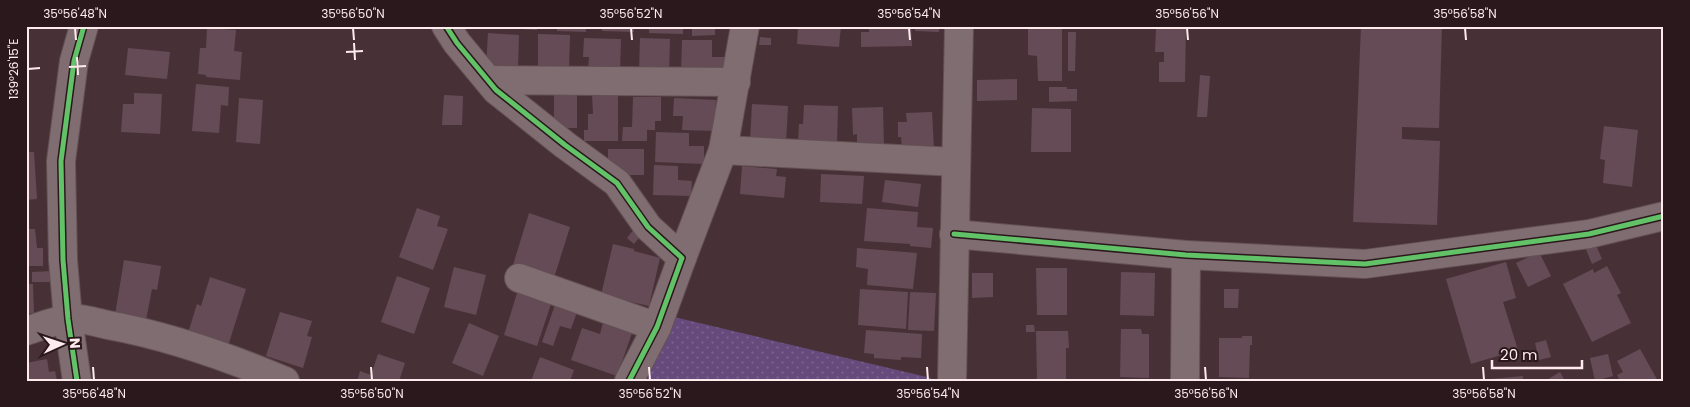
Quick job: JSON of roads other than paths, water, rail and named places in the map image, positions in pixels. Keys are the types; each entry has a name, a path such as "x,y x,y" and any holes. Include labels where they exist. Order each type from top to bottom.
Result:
{"street":[{"path":"77,381 68,319 63,260 61,161 74,61 84,26"},
{"path":"446,26 457,43 496,90 565,145 617,183 648,227 682,258"},
{"path":"628,381 657,327 722,150 745,26"},
{"path":"952,381 959,26"},
{"path":"488,80 736,82"},
{"path":"722,150 956,162"},
{"path":"954,234 1186,256 1365,264 1589,234 1664,216"},
{"path":"1185,379 1186,256"},
{"path":"519,278 657,327"},
{"path":"26,331 68,319 138,330 245,364 285,381"}]}
